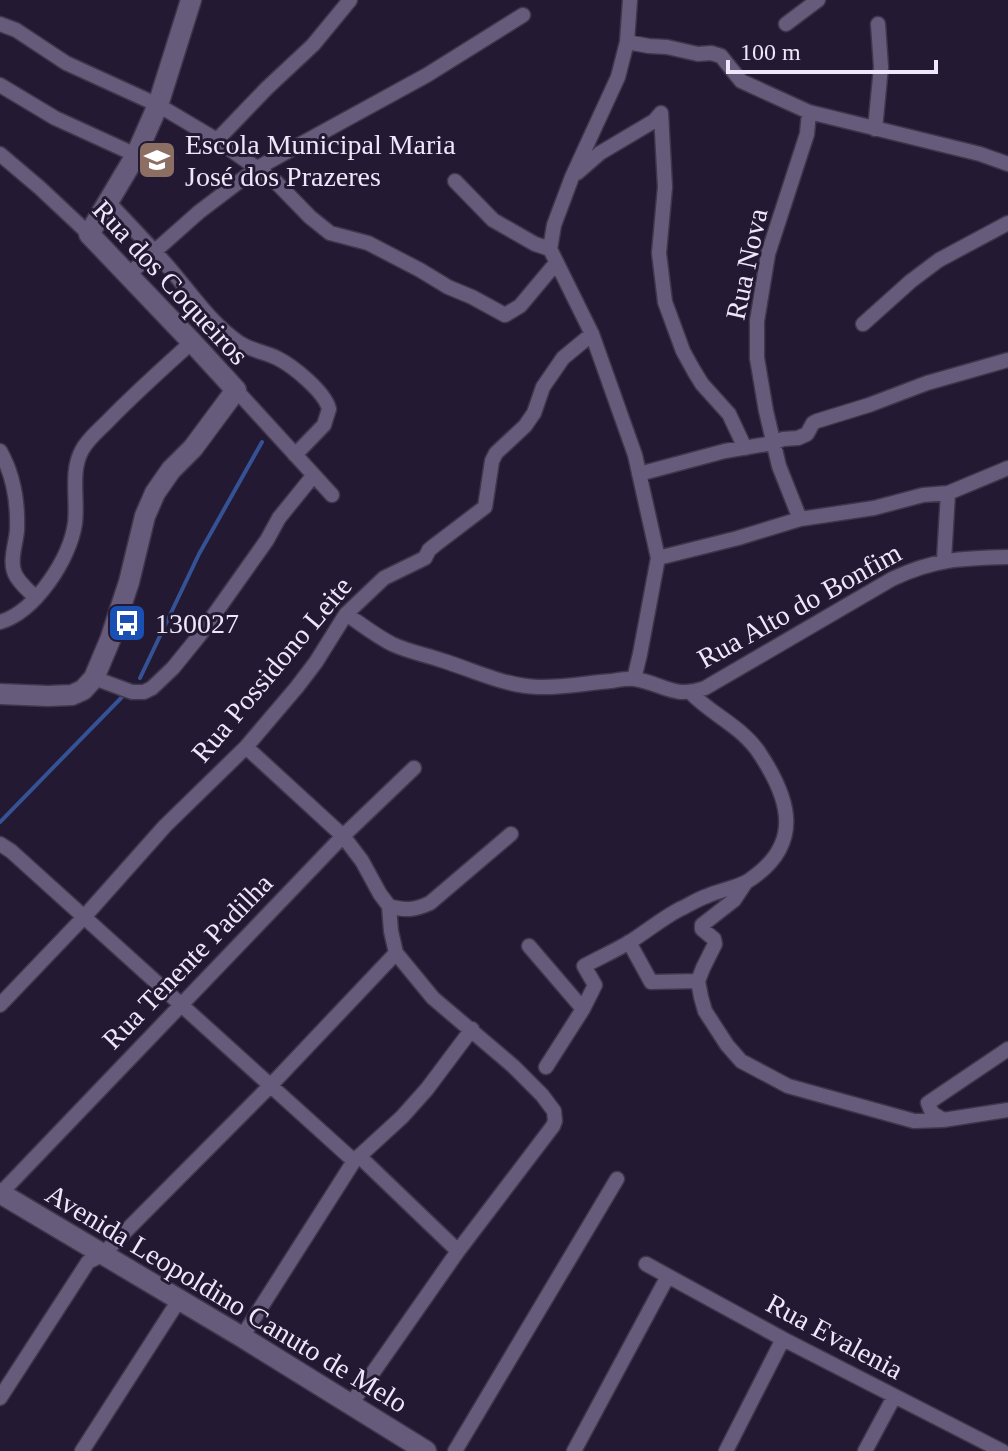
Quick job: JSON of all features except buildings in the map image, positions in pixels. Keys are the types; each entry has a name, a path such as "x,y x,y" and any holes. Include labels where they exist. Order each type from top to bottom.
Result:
{"street":[{"path":"89,234 136,155 158,105 191,0"},
{"path":"217,140 313,45 350,0"},
{"path":"630,0 627,42 618,77 572,177 554,225 553,256 592,334 635,455 658,558 634,679"},
{"path":"786,24 818,0"},
{"path":"128,275 199,212 257,168 427,75 523,15"},
{"path":"0,24 16,30 66,63 158,105 217,140 275,181 330,233 368,243 505,315 520,306 553,256"},
{"path":"875,129 881,67 878,24"},
{"path":"627,42 721,56 741,81 809,112 980,154 1008,164"},
{"path":"0,85 55,118 136,155"},
{"name":"Rua Nova","path":"800,519 773,443 757,358 757,321 768,254 807,134 809,112"},
{"path":"572,177 600,153 654,121 661,113 665,187 659,253 665,302 683,351 702,384 729,414 745,448"},
{"name":"Rua dos Coqueiros","path":"0,154 89,234 332,495"},
{"path":"455,181 493,220 553,256"},
{"path":"108,202 155,252"},
{"path":"863,324 939,260 1008,223"},
{"name":"Rua dos Coqueiros","path":"155,252 230,336 242,345 281,360 327,403 328,416 324,425 295,455"},
{"name":"Rua Possidono Leite","path":"0,1005 165,826 246,747 316,662 346,614 384,578 425,558 429,550 485,507 496,453 525,426 534,413 543,387 563,358 592,334"},
{"path":"0,622 19,614 55,573 73,533 77,462 82,450 125,403 192,342"},
{"path":"639,474 807,434 817,421 927,383 1008,360"},
{"path":"0,694 72,695 83,690 94,678 115,625 145,516 155,493 236,390"},
{"path":"0,451 10,474 16,507 15,575 36,598"},
{"path":"658,558 704,548 800,519 948,493 1008,468"},
{"path":"94,678 132,692 152,688 199,636 267,540 279,518 313,476"},
{"path":"944,560 948,493"},
{"name":"Rua Alto do Bonfim","path":"346,614 407,651 517,685 561,687 634,679 679,693 691,693 705,688 892,579 921,566 944,560 1008,557"},
{"path":"691,693 740,731 760,753 784,802 787,818 786,836 770,862 746,882 734,900 702,925 715,944 698,981 705,1011 727,1045 741,1061 788,1086 914,1121 1008,1110"},
{"path":"246,747 343,836 389,906 396,953 433,998 513,1066 551,1105 555,1117 553,1126 458,1251 351,1404"},
{"name":"Rua Tenente Padilha","path":"0,1193 343,836 414,768"},
{"path":"389,906 403,910 430,903 511,834"},
{"path":"6,847 458,1251"},
{"path":"546,1067 595,985 584,966 629,942 670,914 706,896 746,882"},
{"path":"629,942 651,982 698,981"},
{"path":"529,946 583,1009"},
{"path":"0,1398 88,1262 102,1255 271,1085 396,953"},
{"path":"242,1337 357,1158 427,1089 472,1029"},
{"path":"943,1120 932,1113 928,1103 1008,1049"},
{"path":"455,1451 617,1179"},
{"name":"Avenida Leopoldino Canuto de Melo","path":"0,1193 426,1451"},
{"name":"Rua Evalenia","path":"646,1264 783,1339 1002,1451"},
{"path":"574,1451 668,1276"},
{"path":"82,1451 179,1300"},
{"path":"726,1451 783,1339"},
{"path":"865,1451 894,1397"}],"shaded area":[{"name":"Escola Municipal Maria José dos Prazeres","path":"147,144 178,158 164,174 137,162"}],"waterway":[{"path":"140,678 199,554 262,442"},
{"path":"0,822 124,695"}],"place":[{"name":"Escola Municipal Maria José dos Prazeres","path":"157,160"},
{"name":"130027","path":"127,623"}]}
